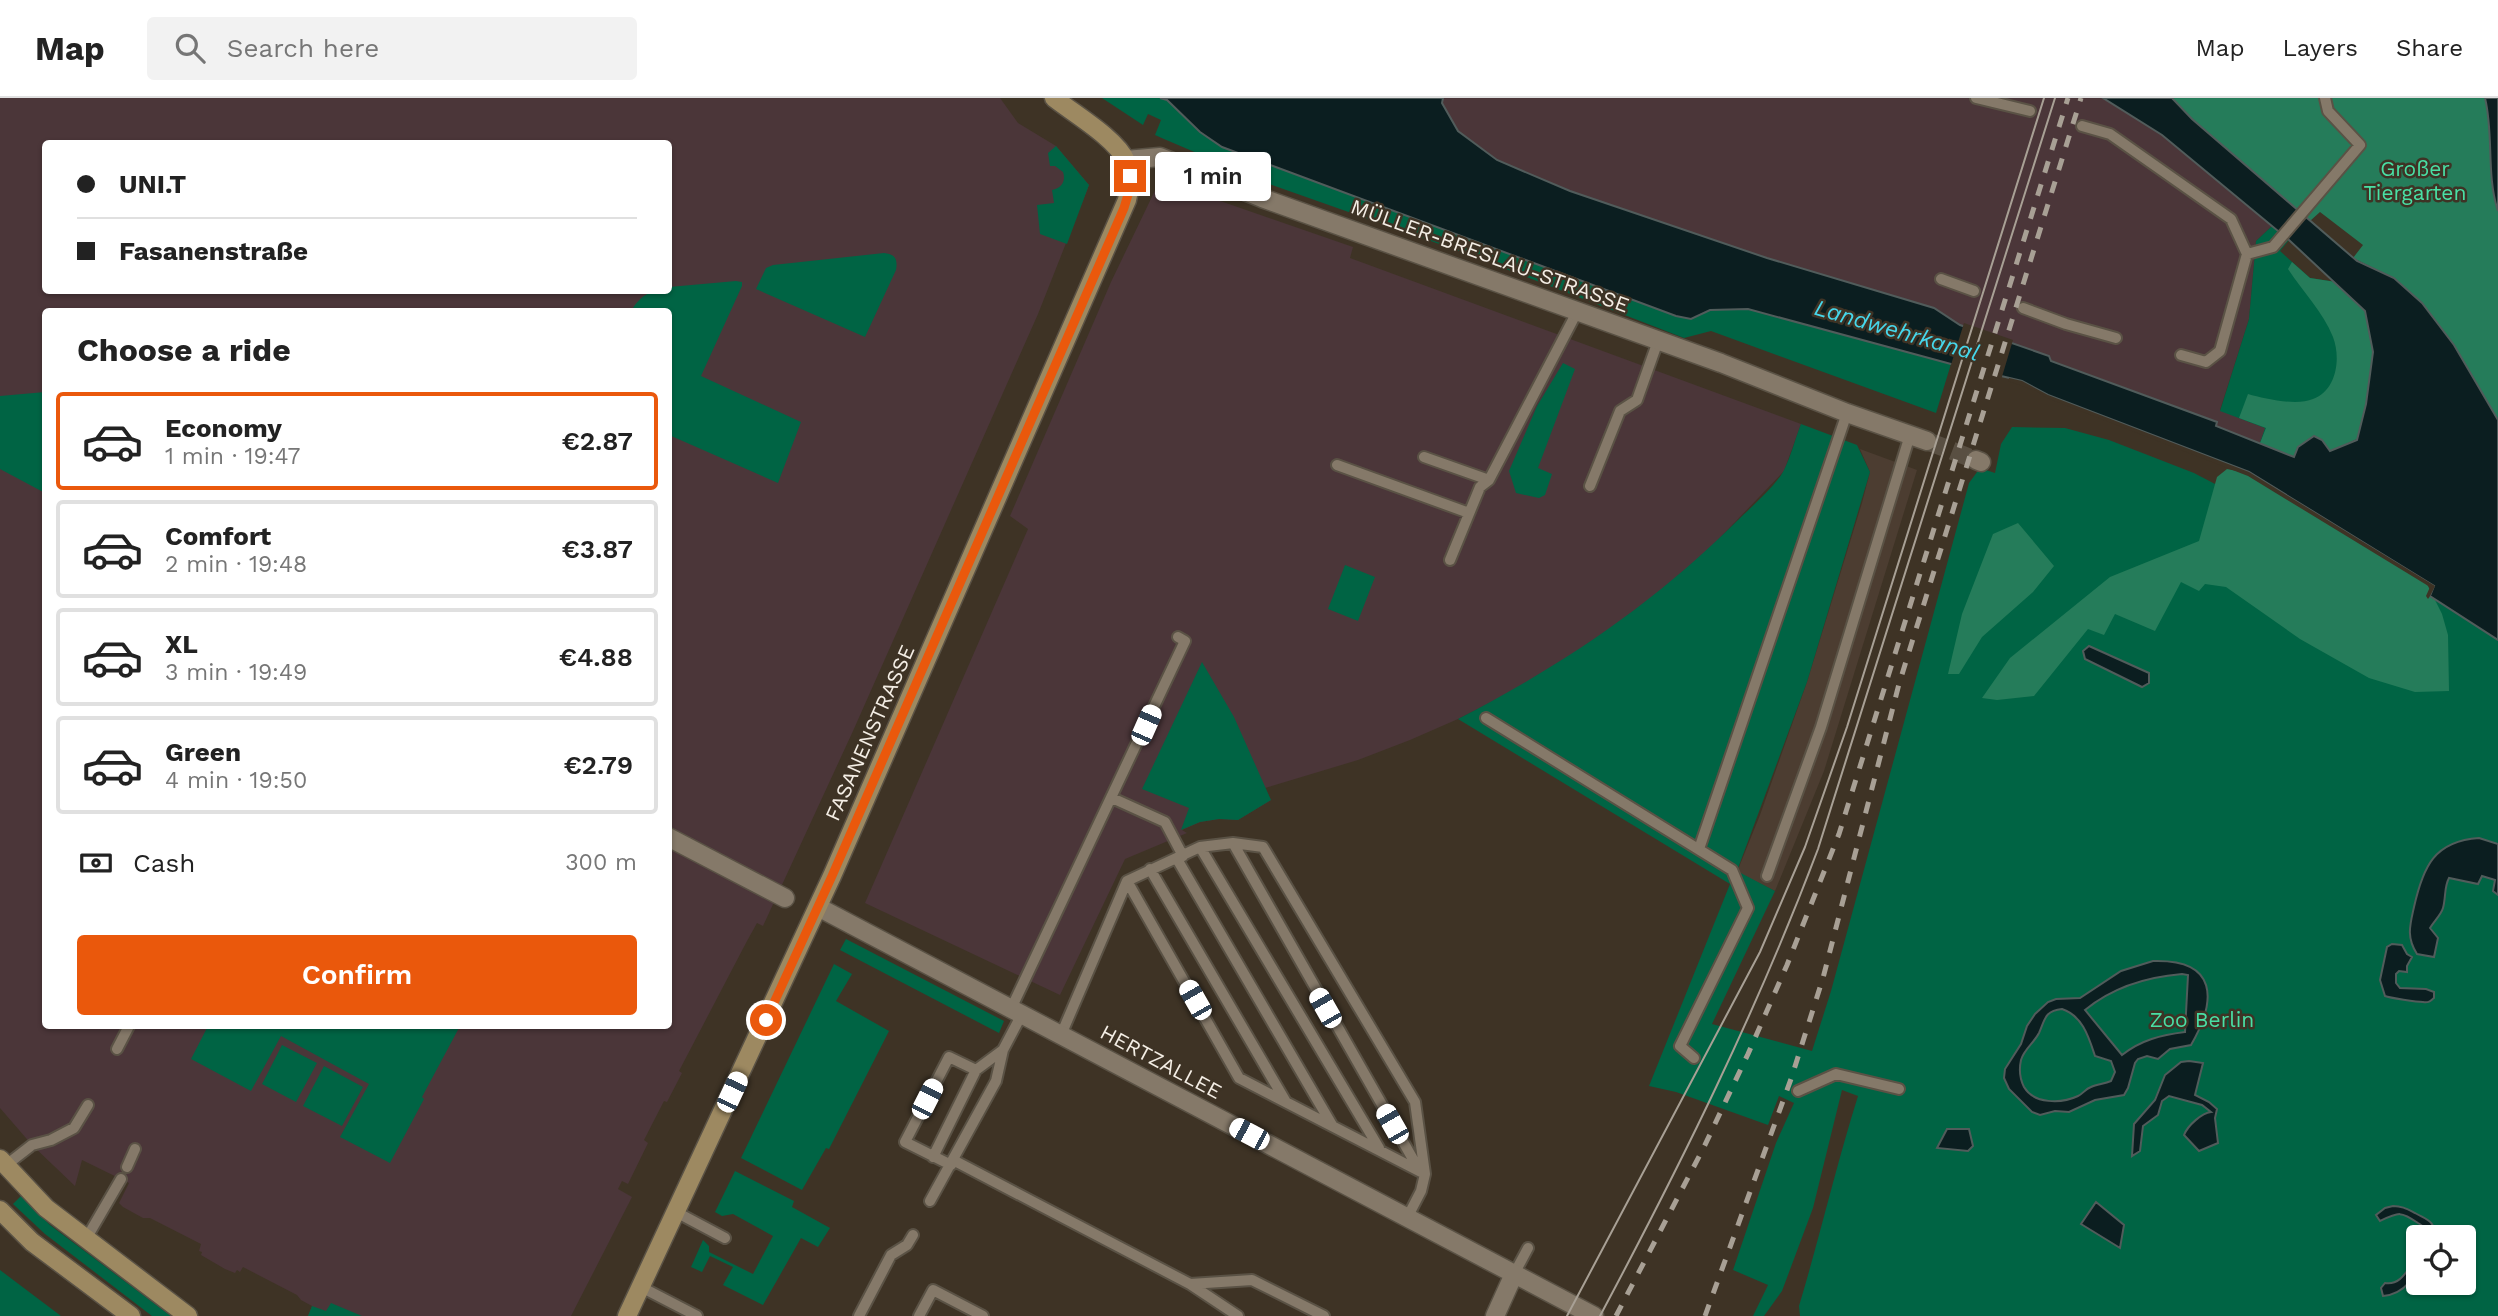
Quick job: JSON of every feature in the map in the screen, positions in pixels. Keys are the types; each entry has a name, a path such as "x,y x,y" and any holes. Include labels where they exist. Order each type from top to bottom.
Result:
{"street":[{"path":"1054,98 1108,140 1126,160"},
{"name":"MÜLLER-BRESLAU-STRASSE","path":"1126,160 1160,157 1262,198 1721,363 1918,438"},
{"name":"FASANENSTRASSE","path":"627,1316 818,907 1124,208 1130,188 1126,160"},
{"path":"672,839 785,898"},
{"name":"HERTZALLEE","path":"818,907 1594,1316"},
{"path":"2,1165 46,1208 188,1316"},
{"path":"0,1210 32,1241 131,1316"},
{"path":"1495,1316 1514,1274"}],"lane":[{"path":"1976,98 2030,111"},
{"path":"2247,254 2273,247 2360,145 2328,111 2325,98"},
{"path":"2082,126 2110,134 2231,219 2247,254 2220,351 2206,362 2181,355"},
{"path":"1941,279 1974,291"},
{"path":"2023,308 2116,338"},
{"path":"1450,560 1480,486 1489,480 1577,312"},
{"path":"1590,486 1620,411 1637,400 1658,341"},
{"path":"1699,849 1847,413"},
{"path":"1767,876 1821,727 1918,438"},
{"path":"1424,457 1489,480"},
{"path":"1336,465 1469,513"},
{"path":"930,1201 996,1081 1016,1012 1185,641 1178,637"},
{"path":"1486,718 1732,870 1748,908 1680,1046 1694,1058"},
{"path":"1112,798 1165,822 1180,857 1332,1125"},
{"path":"1233,844 1422,1172"},
{"path":"1061,1035 1127,881 1200,847 1233,844 1263,847 1415,1102 1422,1172 1421,1191 1407,1218"},
{"path":"1200,847 1380,1148"},
{"path":"1150,869 1286,1102"},
{"path":"1127,881 1239,1078 1380,1148 1422,1172"},
{"path":"117,1049 128,1029"},
{"path":"933,1157 976,1070 1003,1050"},
{"path":"976,1070 950,1057 905,1142 933,1157 952,1162 1190,1284 1238,1316"},
{"path":"1798,1091 1836,1074 1899,1089"},
{"path":"2,1165 32,1145 51,1140 74,1128 88,1105"},
{"path":"127,1167 135,1149"},
{"path":"86,1240 121,1179"},
{"path":"676,1212 725,1238"},
{"path":"859,1316 891,1255 907,1245 913,1235"},
{"path":"1514,1274 1528,1248"},
{"path":"1190,1284 1252,1280 1324,1316"},
{"path":"641,1287 697,1316"},
{"path":"919,1316 933,1290 983,1316"}],"shaded area":[{"path":"0,98 1000,98 1018,123 1056,146 1089,185 1038,314 853,731 763,926 757,923 747,941 679,1071 682,1073 667,1102 664,1101 644,1140 648,1143 628,1184 622,1181 618,1189 632,1197 571,1316 308,1316 312,1306 297,1295 243,1267 240,1272 237,1270 235,1273 225,1269 201,1255 201,1244 123,1207 119,1203 129,1183 82,1160 75,1186 32,1145 0,1108"},
{"path":"1443,98 2103,98 2111,101 2162,135 2272,226 2256,241 2249,319 2220,410 2266,428 2260,443 2216,426 2217,422 2051,360 2049,356 1960,325 1934,308 1767,258 1570,191 1497,160 1458,131 1442,103"},
{"path":"1160,180 1353,247 1350,258 1801,424 1784,471 1712,546 1666,587 1611,629 1558,664 1519,688 1410,740 1358,760 1265,788 1271,800 1238,820 1200,822 1182,830 1187,833 1125,859 1060,995 865,903 1028,529 1010,516 1111,282"},
{"path":"1860,449 1917,470 1824,771 1775,891 1737,872 1807,682 1862,503 1870,472"}],"green space":[{"path":"1102,98 1167,100 1178,110 1691,319 1710,310 1748,309 1951,364 1936,413 1711,331 1684,338 1462,252 1272,185 1155,135 1161,120 1148,114 1143,125"},
{"name":"Großer Tiergarten","path":"2172,98 2485,98 2492,183 2498,211 2498,420 2454,345 2394,278 2353,258 2363,245 2320,212 2310,221 2192,119"},
{"path":"1056,146 1089,185 1067,244 1040,234 1037,205 1054,203 1052,190 1061,186 1063,181 1063,172 1050,166 1048,153"},
{"path":"2272,226 2289,240 2280,251 2310,278 2336,282 2373,352 2294,457 2260,443 2265,428 2220,411 2249,319 2256,241"},
{"path":"884,253 895,258 896,270 865,337 756,289 766,268 773,265"},
{"path":"2292,262 2310,278 2336,282 2365,311 2373,352 2366,404 2357,439 2329,452 2294,457 2260,443 2266,428 2239,418 2248,394 2281,401 2306,401 2321,395 2332,381 2337,363 2333,337 2288,269"},
{"path":"742,282 701,376 801,422 778,483 672,436 672,308 633,308 646,294 672,294 672,287"},
{"path":"1563,363 1575,369 1538,468 1552,474 1545,495 1539,498 1516,493 1509,471 1537,406"},
{"path":"42,392 42,491 0,469 0,396"},
{"name":"Zoo Berlin","path":"1801,424 1857,445 1870,472 1807,682 1737,871 1775,891 1712,1024 1812,1051 1831,991 1969,483 1980,468 1995,473 2001,444 2012,427 2065,428 2109,440 2194,473 2430,596 2498,640 2498,1316 1800,1316 1799,1306 1858,1096 1842,1090 1813,1208 1782,1291 1764,1316 1753,1316 1768,1285 1733,1270 1776,1143 1794,1103 1779,1096 1768,1125 1676,1092 1649,1086 1730,884 1458,719 1570,655 1639,606 1705,551 1756,503 1775,483 1786,465"},
{"path":"2227,469 2247,473 2420,570 2442,614 2448,635 2449,691 2415,692 2369,678 2300,639 2226,587 2205,584 2199,591 2181,582 2155,631 2115,614 2104,635 2088,629 2034,696 1997,700 1982,698 2010,658 2110,577 2199,541 2217,477"},
{"path":"2018,523 2054,566 2033,592 1982,637 1959,674 1948,674 1962,614 1993,534"},
{"path":"1345,565 1375,577 1358,621 1328,609"},
{"path":"1202,662 1234,717 1271,800 1238,820 1200,822 1181,830 1189,808 1142,789"},
{"path":"846,939 1004,1021 999,1033 840,950"},
{"path":"834,964 852,974 836,1001 889,1031 829,1149 826,1148 802,1190 741,1158"},
{"path":"206,1029 458,1029 390,1163 340,1137 369,1084 281,1036 251,1091 191,1059"},
{"path":"282,1045 317,1063 296,1102 262,1084"},
{"path":"324,1066 363,1087 342,1126 303,1106"},
{"path":"735,1171 794,1201 792,1207 830,1228 818,1247 801,1238 763,1305 723,1285 733,1267 710,1256 702,1272 691,1267 703,1240 709,1246 709,1252 753,1274 773,1236 733,1214 722,1216 715,1212"},
{"path":"21,1196 50,1225 171,1316 152,1316 45,1234 13,1204"},
{"path":"0,1270 61,1316 0,1316"},
{"path":"331,1303 362,1316 308,1316 312,1306 326,1311"}],"water":[{"name":"Landwehrkanal","path":"1160,98 1443,98 1442,103 1458,131 1497,160 1570,191 1767,258 1934,308 1960,325 2049,356 2051,361 2217,422 2216,426 2294,457 2298,447 2314,436 2322,440 2330,451 2357,440 2366,404 2373,352 2365,311 2289,240 2162,135 2103,98 2172,98 2192,119 2357,261 2394,278 2422,303 2454,345 2498,420 2498,640 2430,596 2434,586 2249,472 2048,395 2022,381 1748,309 1710,310 1691,319 1676,316 1222,147 1200,132 1167,100"},
{"path":"2485,98 2498,98 2498,211 2492,183"},
{"path":"2089,646 2149,673 2149,683 2142,687 2085,659 2083,651"},
{"path":"2479,838 2498,844 2498,895 2493,891 2495,880 2482,876 2478,884 2449,878 2442,911 2430,928 2438,938 2434,957 2417,954 2411,942 2410,925 2427,868 2441,851 2451,844"},
{"path":"2392,944 2402,945 2412,957 2407,972 2399,971 2396,974 2396,983 2400,988 2434,992 2434,998 2430,1001 2385,996 2380,980 2387,947"},
{"path":"2153,961 2174,962 2190,967 2200,975 2206,985 2208,998 2205,1013 2191,1045 2170,1049 2158,1059 2147,1056 2138,1059 2124,1095 2095,1100 2069,1112 2055,1111 2040,1115 2032,1112 2009,1089 2004,1078 2005,1069 2021,1044 2027,1026 2048,1002 2080,998 2121,971","holes":["2188,975 2185,1032 2152,1039 2122,1055 2085,1010 2130,984","2062,1009 2080,1022 2095,1056 2111,1061 2115,1072 2111,1081 2089,1088 2078,1096 2048,1101 2028,1093 2021,1077 2020,1063 2046,1017"]},
{"path":"2181,1062 2203,1063 2195,1095 2217,1109 2215,1118 2218,1143 2199,1151 2184,1135 2196,1120 2211,1112 2202,1105 2169,1096 2162,1101 2158,1115 2143,1126 2140,1151 2132,1156 2134,1124 2155,1100 2165,1075"},
{"path":"1947,1129 1969,1129 1973,1146 1968,1151 1937,1148"},
{"path":"2096,1202 2124,1225 2120,1248 2081,1224"},
{"path":"2393,1206 2407,1209 2432,1225 2421,1225 2404,1215 2380,1221 2376,1215"},
{"path":"2406,1272 2404,1288 2383,1296 2381,1288 2385,1283 2396,1282"}],"pier":[{"path":"1964,323 2013,340 2001,380 1950,368"},
{"path":"2009,378 2249,472 2435,586 2430,596 2428,599 2426,596 2430,587 2248,476 2047,398 2008,381"}],"tunnel":[{"path":"1927,441 1976,460"}],"tram line":[{"path":"1567,1316 1760,952 1805,847 1847,727 2044,98"},
{"path":"1600,1316 1716,1086 1769,970 1818,849 2055,98"}],"railway":[{"path":"1616,1316 1704,1147 1748,1054 1839,834 2068,98"},
{"path":"1705,1316 1791,1079 1823,978 1899,684 2081,98"}],"route":[{"path":"766,1020 832,876 1124,208 1130,188 1130,176"}]}
